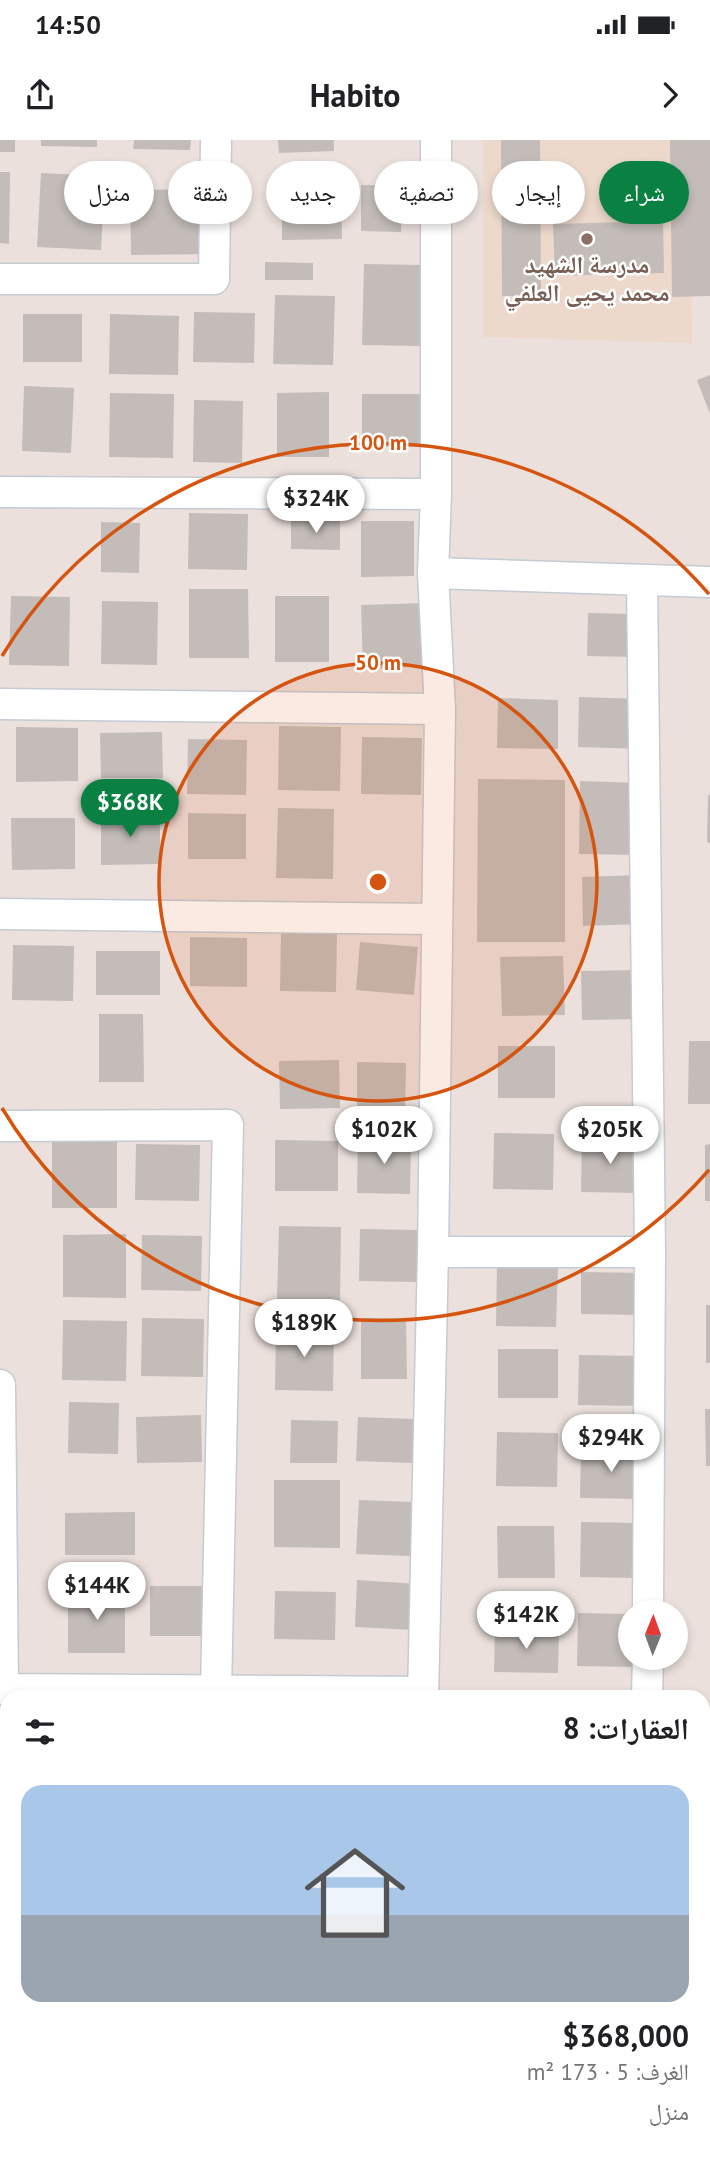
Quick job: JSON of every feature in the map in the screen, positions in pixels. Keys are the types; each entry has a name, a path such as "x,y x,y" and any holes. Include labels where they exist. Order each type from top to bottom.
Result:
{"street":[{"path":"0,279 214,279 216,140"},
{"path":"423,1690 433,1252 440,709 433,573 436,494 436,140"},
{"path":"0,492 436,494"},
{"path":"433,573 710,582"},
{"path":"642,580 650,1252 648,1600"},
{"path":"0,704 440,709"},
{"path":"0,914 437,919"},
{"path":"0,1126 228,1125 216,1690"},
{"path":"433,1252 650,1252"},
{"path":"0,1385 1,1689 108,1690"},
{"path":"648,1670 648,1690"}],"shaded area":[{"name":"مدرسة الشهيد محمد يحيى العلفي","path":"483,140 690,140 692,343 483,337"}],"building":[{"path":"0,140 15,140 15,152 0,152"},
{"path":"41,140 97,140 97,147 41,146"},
{"path":"134,140 191,140 190,150 133,149"},
{"path":"278,140 334,140 334,151 279,153"},
{"path":"501,140 540,140 540,161 501,161"},
{"path":"670,140 710,140 710,296 672,297 671,224 689,224 689,161 670,161"},
{"path":"0,172 10,172 9,244 0,243"},
{"path":"41,173 64,174 64,224 102,224 101,250 37,247"},
{"path":"361,185 374,185 374,224 401,224 401,232 361,231"},
{"path":"168,189 168,224 206,224 206,254 131,255 131,224 154,224 154,190"},
{"path":"282,224 342,224 342,239 282,240"},
{"path":"502,224 541,224 541,296 502,296"},
{"path":"553,224 663,224 664,273 555,276"},
{"path":"265,262 313,263 313,280 265,280"},
{"path":"364,264 422,265 421,346 362,345"},
{"path":"275,295 335,296 333,365 273,364"},
{"path":"194,312 255,313 254,363 193,362"},
{"path":"23,314 82,314 82,362 23,362"},
{"path":"110,314 179,316 178,375 109,374"},
{"path":"710,375 710,414 697,380"},
{"path":"24,386 74,388 71,453 22,451"},
{"path":"329,392 329,457 277,457 277,393"},
{"path":"110,393 174,394 173,458 109,457"},
{"path":"362,394 424,394 424,447 362,447"},
{"path":"194,400 243,401 242,463 193,462"},
{"path":"189,513 248,514 247,570 188,569"},
{"path":"291,520 340,521 340,550 291,549"},
{"path":"361,521 414,521 414,576 361,577"},
{"path":"101,522 140,523 139,573 101,572"},
{"path":"189,589 248,589 249,658 189,658"},
{"path":"11,596 70,597 69,666 9,665"},
{"path":"275,596 329,596 329,662 275,662"},
{"path":"102,601 158,602 157,665 101,664"},
{"path":"425,603 428,666 363,669 361,605"},
{"path":"588,613 637,614 637,657 587,656"},
{"path":"579,697 643,699 642,749 578,747"},
{"path":"498,698 558,700 558,749 497,748"},
{"path":"279,726 341,727 340,791 278,790"},
{"path":"16,727 78,728 78,781 16,782"},
{"path":"162,732 163,778 101,778 100,733"},
{"path":"362,737 422,738 421,795 361,794"},
{"path":"188,739 247,740 246,795 187,794"},
{"path":"478,779 565,780 565,942 477,942"},
{"path":"580,781 640,783 639,855 579,854"},
{"path":"710,795 710,843 707,842"},
{"path":"278,808 334,809 333,879 276,878"},
{"path":"188,813 246,814 246,859 188,859"},
{"path":"101,814 160,814 160,864 101,865"},
{"path":"11,818 75,818 75,869 12,870"},
{"path":"639,875 640,924 583,926 582,877"},
{"path":"281,931 337,932 336,992 280,991"},
{"path":"190,937 247,938 247,987 190,986"},
{"path":"360,942 418,947 414,995 356,990"},
{"path":"13,945 74,946 73,1001 12,1000"},
{"path":"96,951 160,951 160,995 96,995"},
{"path":"563,956 565,1015 502,1016 500,957"},
{"path":"641,970 642,1019 582,1020 581,971"},
{"path":"99,1014 143,1014 144,1082 99,1082"},
{"path":"689,1041 710,1041 710,1104 688,1104"},
{"path":"498,1046 555,1046 555,1098 498,1098"},
{"path":"339,1060 340,1108 280,1109 279,1061"},
{"path":"357,1062 406,1063 405,1115 357,1114"},
{"path":"494,1133 554,1134 553,1190 493,1189"},
{"path":"52,1137 117,1137 117,1208 52,1208"},
{"path":"582,1138 639,1139 638,1193 581,1192"},
{"path":"358,1139 411,1140 410,1194 357,1193"},
{"path":"275,1140 338,1141 338,1191 275,1191"},
{"path":"136,1144 200,1145 199,1201 135,1200"},
{"path":"710,1144 710,1201 705,1201 705,1145"},
{"path":"279,1226 341,1227 340,1300 277,1299"},
{"path":"360,1229 419,1230 418,1282 359,1281"},
{"path":"126,1234 126,1298 63,1297 63,1235"},
{"path":"142,1235 202,1236 201,1291 141,1290"},
{"path":"497,1265 558,1266 556,1327 496,1326"},
{"path":"581,1272 644,1273 643,1315 581,1314"},
{"path":"706,1305 710,1305 710,1363 706,1363"},
{"path":"142,1318 204,1319 203,1377 141,1376"},
{"path":"361,1318 406,1318 407,1379 361,1379"},
{"path":"63,1320 127,1321 126,1381 62,1380"},
{"path":"276,1328 334,1329 333,1391 275,1390"},
{"path":"498,1349 558,1349 558,1398 498,1398"},
{"path":"579,1355 638,1356 638,1406 578,1405"},
{"path":"69,1402 119,1403 118,1454 68,1453"},
{"path":"705,1409 710,1409 710,1466 706,1466"},
{"path":"201,1415 202,1462 137,1463 136,1417"},
{"path":"358,1417 414,1419 413,1463 356,1461"},
{"path":"291,1420 338,1421 337,1463 290,1463"},
{"path":"497,1432 558,1433 557,1487 496,1486"},
{"path":"581,1449 643,1450 642,1499 580,1498"},
{"path":"274,1480 340,1480 340,1548 274,1547"},
{"path":"359,1500 412,1502 410,1556 356,1554"},
{"path":"135,1512 135,1555 65,1555 65,1513"},
{"path":"581,1522 639,1523 638,1578 580,1577"},
{"path":"497,1526 554,1526 555,1578 498,1578"},
{"path":"357,1580 418,1584 415,1630 355,1627"},
{"path":"150,1586 207,1586 207,1636 150,1636"},
{"path":"125,1591 125,1653 68,1653 68,1592"},
{"path":"275,1591 336,1592 335,1640 274,1639"},
{"path":"578,1613 618,1614 618,1667 577,1666"},
{"path":"495,1629 559,1631 558,1673 494,1672"}],"place":[{"name":"مدرسة الشهيد محمد يحيى العلفي","path":"587,239"}]}
